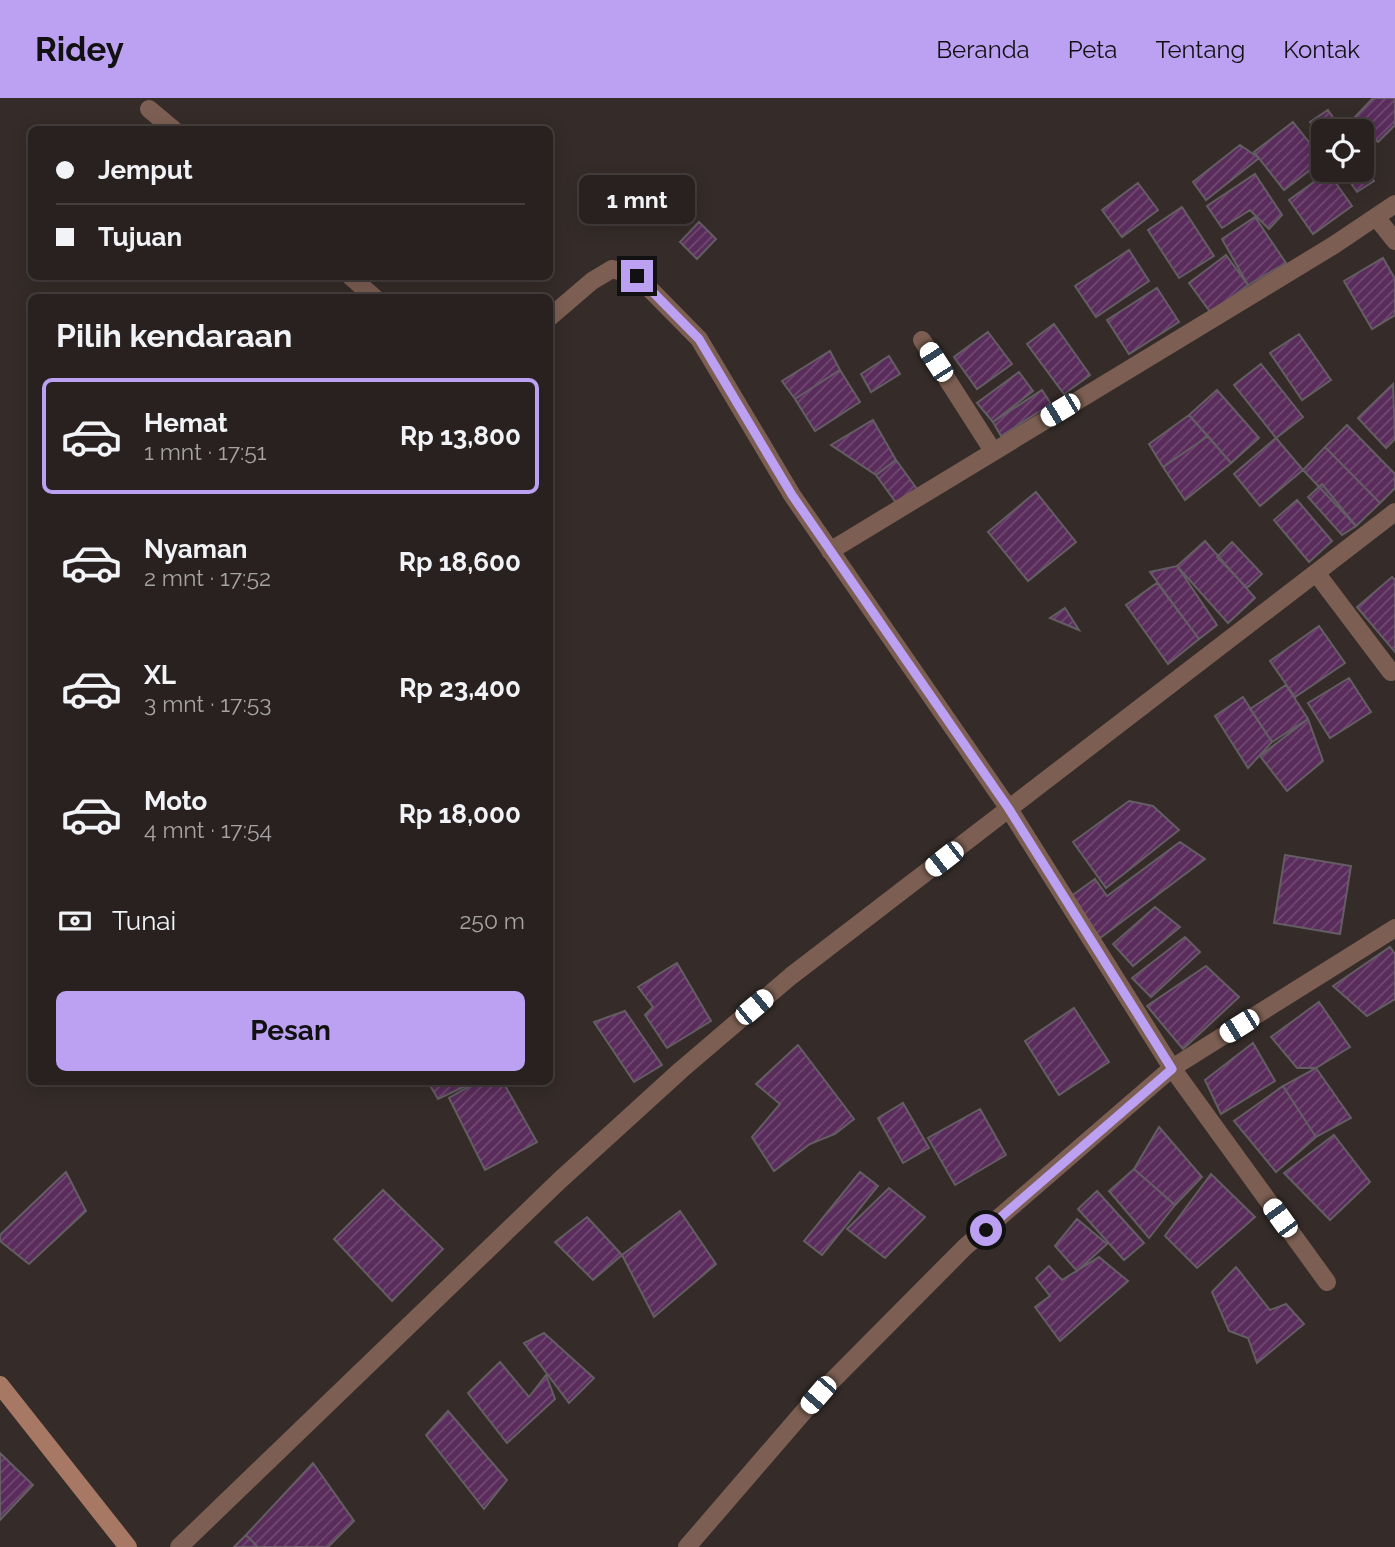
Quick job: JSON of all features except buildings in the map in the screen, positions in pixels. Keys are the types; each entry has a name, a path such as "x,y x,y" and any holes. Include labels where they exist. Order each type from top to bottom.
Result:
{"main road":[{"path":"0,1385 128,1547"}],"street":[{"path":"149,109 169,126"},
{"path":"830,551 1395,204"},
{"path":"1376,217 1395,241"},
{"path":"553,314 592,281 612,269 637,276 699,339 792,495 1009,809 1172,1069 1327,1282"},
{"path":"355,280 371,294"},
{"path":"922,340 993,451"},
{"path":"179,1547 559,1181 681,1070 791,976 1395,512"},
{"path":"1317,574 1391,672"},
{"path":"687,1547 818,1395 965,1247 1172,1069 1395,928"}],"route":[{"path":"637,276 677,313 699,339 792,495 1009,809 1172,1069 986,1230"}]}
